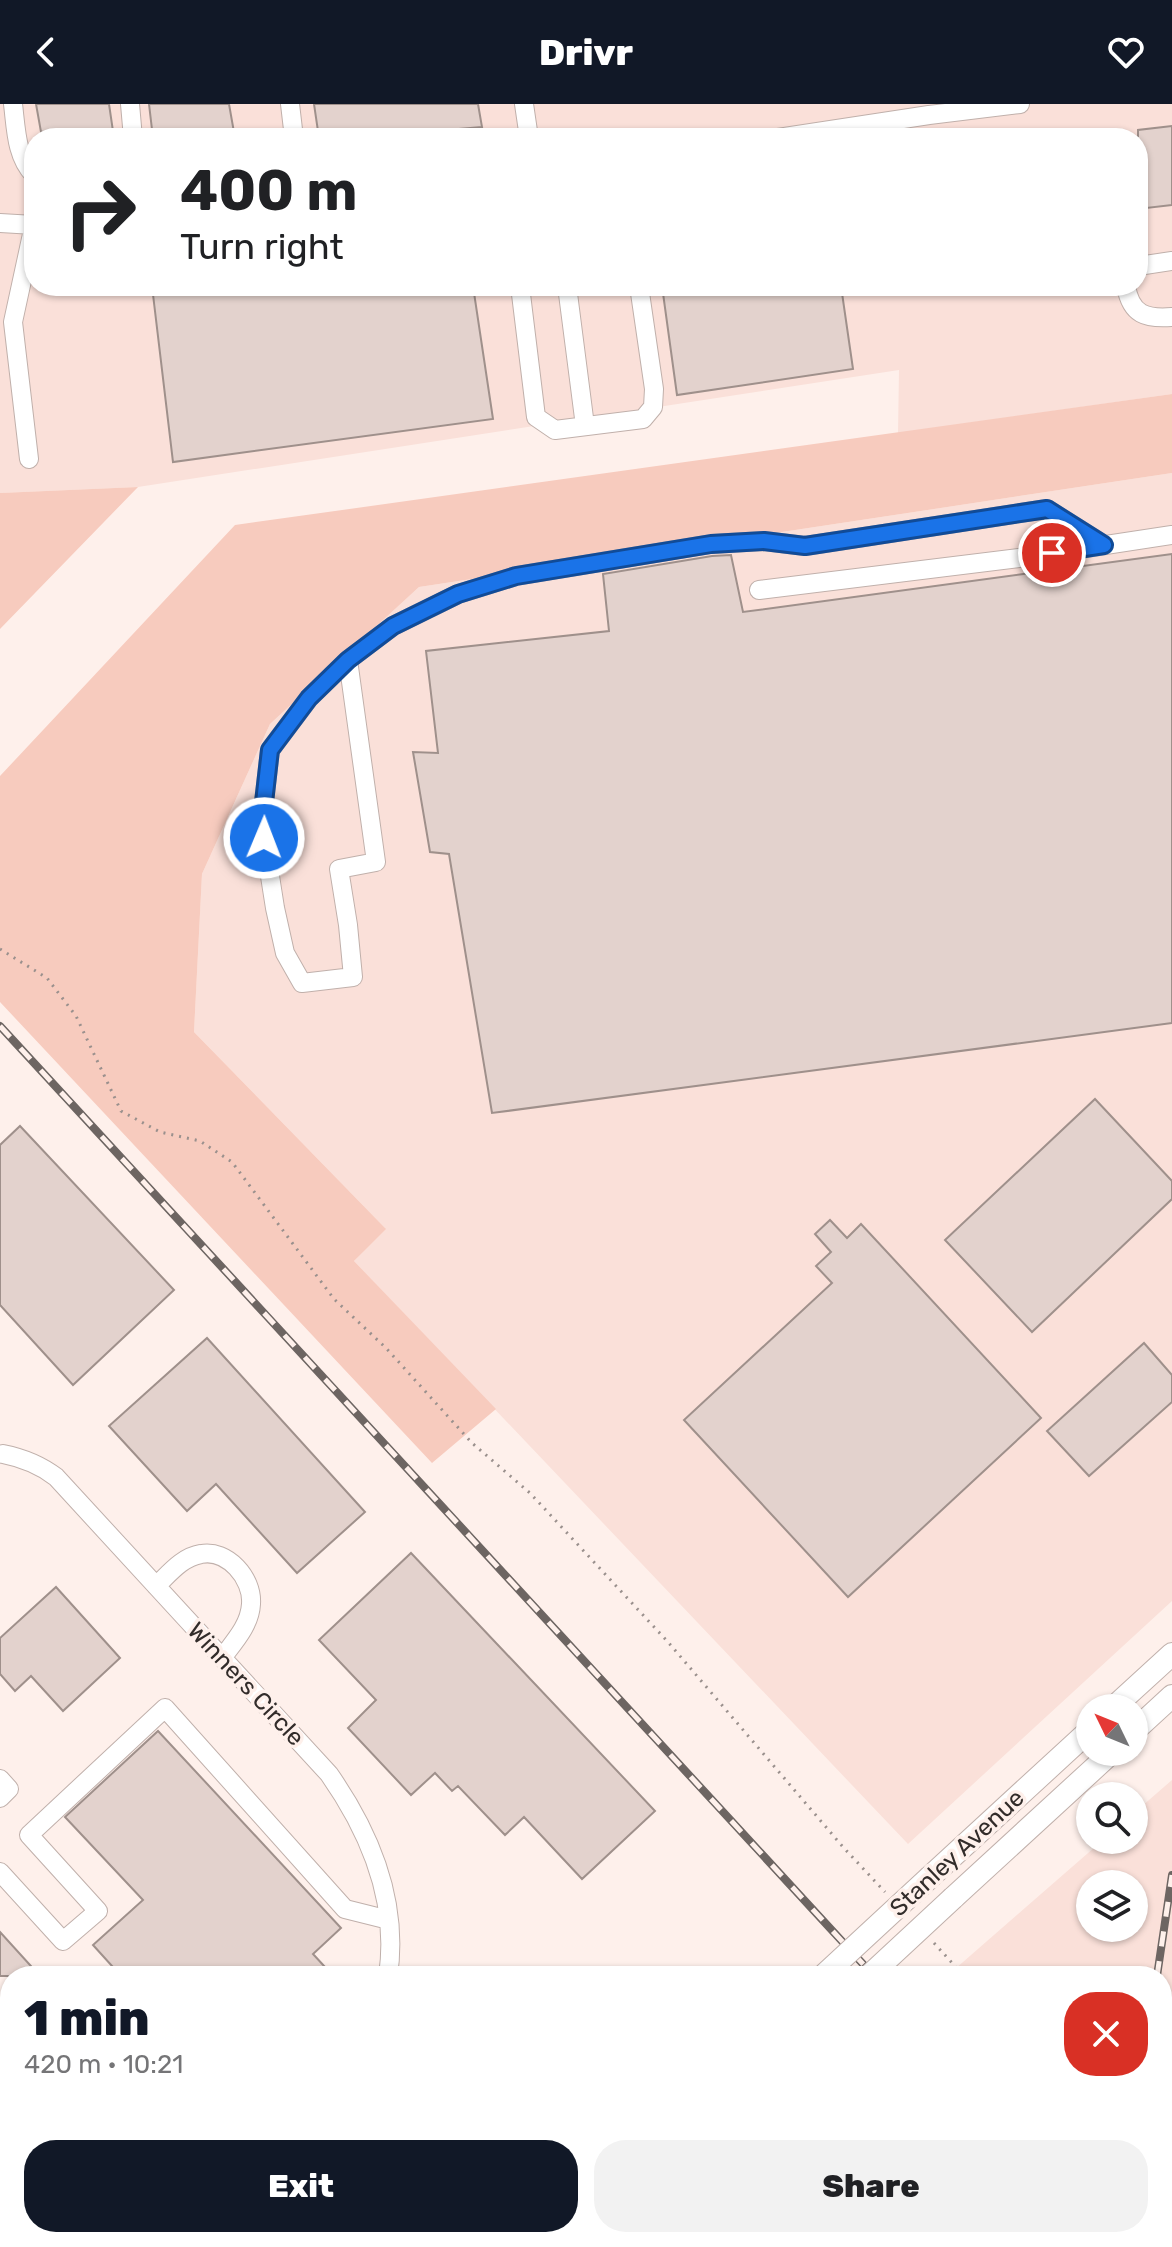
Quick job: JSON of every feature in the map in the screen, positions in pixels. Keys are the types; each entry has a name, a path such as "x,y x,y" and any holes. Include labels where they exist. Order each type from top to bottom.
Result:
{"main road":[{"path":"1128,1694 1172,1654"},
{"path":"1148,1718 1172,1696"},
{"name":"Stanley Avenue","path":"834,1966 1076,1743"},
{"name":"Stanley Avenue","path":"880,1966 1097,1766"}],"street":[{"path":"13,104 24,158"},
{"path":"130,104 132,128"},
{"path":"290,104 293,128"},
{"path":"524,104 528,128"},
{"path":"844,128 1020,104"},
{"path":"0,223 24,224"},
{"path":"1148,265 1172,261"},
{"path":"24,271 13,322 29,459"},
{"path":"521,296 536,417 555,430 643,419 653,407 654,389 640,296"},
{"path":"568,296 585,426"},
{"path":"1128,296 1138,311 1151,319 1172,317"},
{"path":"348,660 376,862 339,869 353,977 302,983 285,953 264,838 263,811 270,750 309,698 348,660 393,626 458,594 502,580 711,544 764,541 805,546 1047,509 1104,545"},
{"path":"759,590 1027,557 1172,535"},
{"name":"Winners Circle","path":"3,1454 24,1458 56,1477 329,1774 351,1805 368,1838 381,1874 391,1939 389,1966"},
{"path":"156,1586 183,1561 203,1553 230,1560 245,1578 252,1603 245,1626 222,1658"},
{"path":"0,1872 63,1941 98,1911 29,1835 165,1708 345,1909 389,1920"},
{"path":"0,1779 9,1789 0,1798"}],"path":[{"path":"0,949 47,978 76,1016 121,1111 160,1132 200,1141 232,1162 334,1299 386,1348 472,1443 530,1493 668,1642 884,1891"},
{"path":"926,1935 955,1966"}],"shaded area":[{"path":"0,104 1172,104 1172,394 898,433 899,370 138,487 0,493"},
{"path":"1172,394 1172,473 419,587 270,724 202,874 194,1032 386,1229 354,1261 496,1409 432,1463 0,1002 0,776 235,525"},
{"path":"1172,473 1172,1601 908,1844 354,1261 385,1228 194,1032 202,874 270,724 419,587"},
{"path":"138,487 0,629 0,493"},
{"path":"1172,1780 1172,1966 958,1966 1087,1854 1148,1854 1148,1801"}],"building":[{"path":"36,104 109,104 113,128 40,128"},
{"path":"149,104 229,104 233,128 152,128"},
{"path":"314,104 478,104 482,127 470,128 318,128"},
{"path":"1172,126 1172,205 1148,208 1148,129"},
{"path":"153,296 475,296 493,419 173,462"},
{"path":"663,296 842,296 853,369 677,395"},
{"path":"1172,554 1172,1023 492,1113 449,854 430,852 413,752 438,753 426,651 609,631 603,574 712,556 731,555 743,612"},
{"path":"1095,1099 1172,1181 1172,1199 1032,1332 945,1240"},
{"path":"20,1126 174,1290 73,1385 0,1305 0,1145"},
{"path":"830,1220 847,1238 861,1224 1041,1418 848,1597 684,1420 832,1283 816,1266 831,1252 815,1234"},
{"path":"207,1338 365,1512 297,1573 216,1484 187,1511 109,1426"},
{"path":"1144,1343 1172,1375 1172,1402 1089,1476 1047,1431"},
{"path":"411,1553 655,1811 582,1879 524,1817 505,1835 458,1786 452,1791 435,1773 411,1795 348,1728 376,1700 319,1640"},
{"path":"56,1587 120,1658 63,1711 31,1676 15,1691 0,1674 0,1638"},
{"path":"158,1731 341,1928 313,1954 324,1966 112,1966 93,1945 143,1900 65,1817"},
{"path":"0,1932 31,1966 0,1966"}],"railway":[{"path":"0,1026 865,1966"},
{"path":"1158,1966 1172,1875"}],"route":[{"path":"264,838 263,811 270,750 309,698 348,660 393,626 458,594 516,576 711,544 764,541 805,546 1047,509 1104,545 1052,553"}]}
